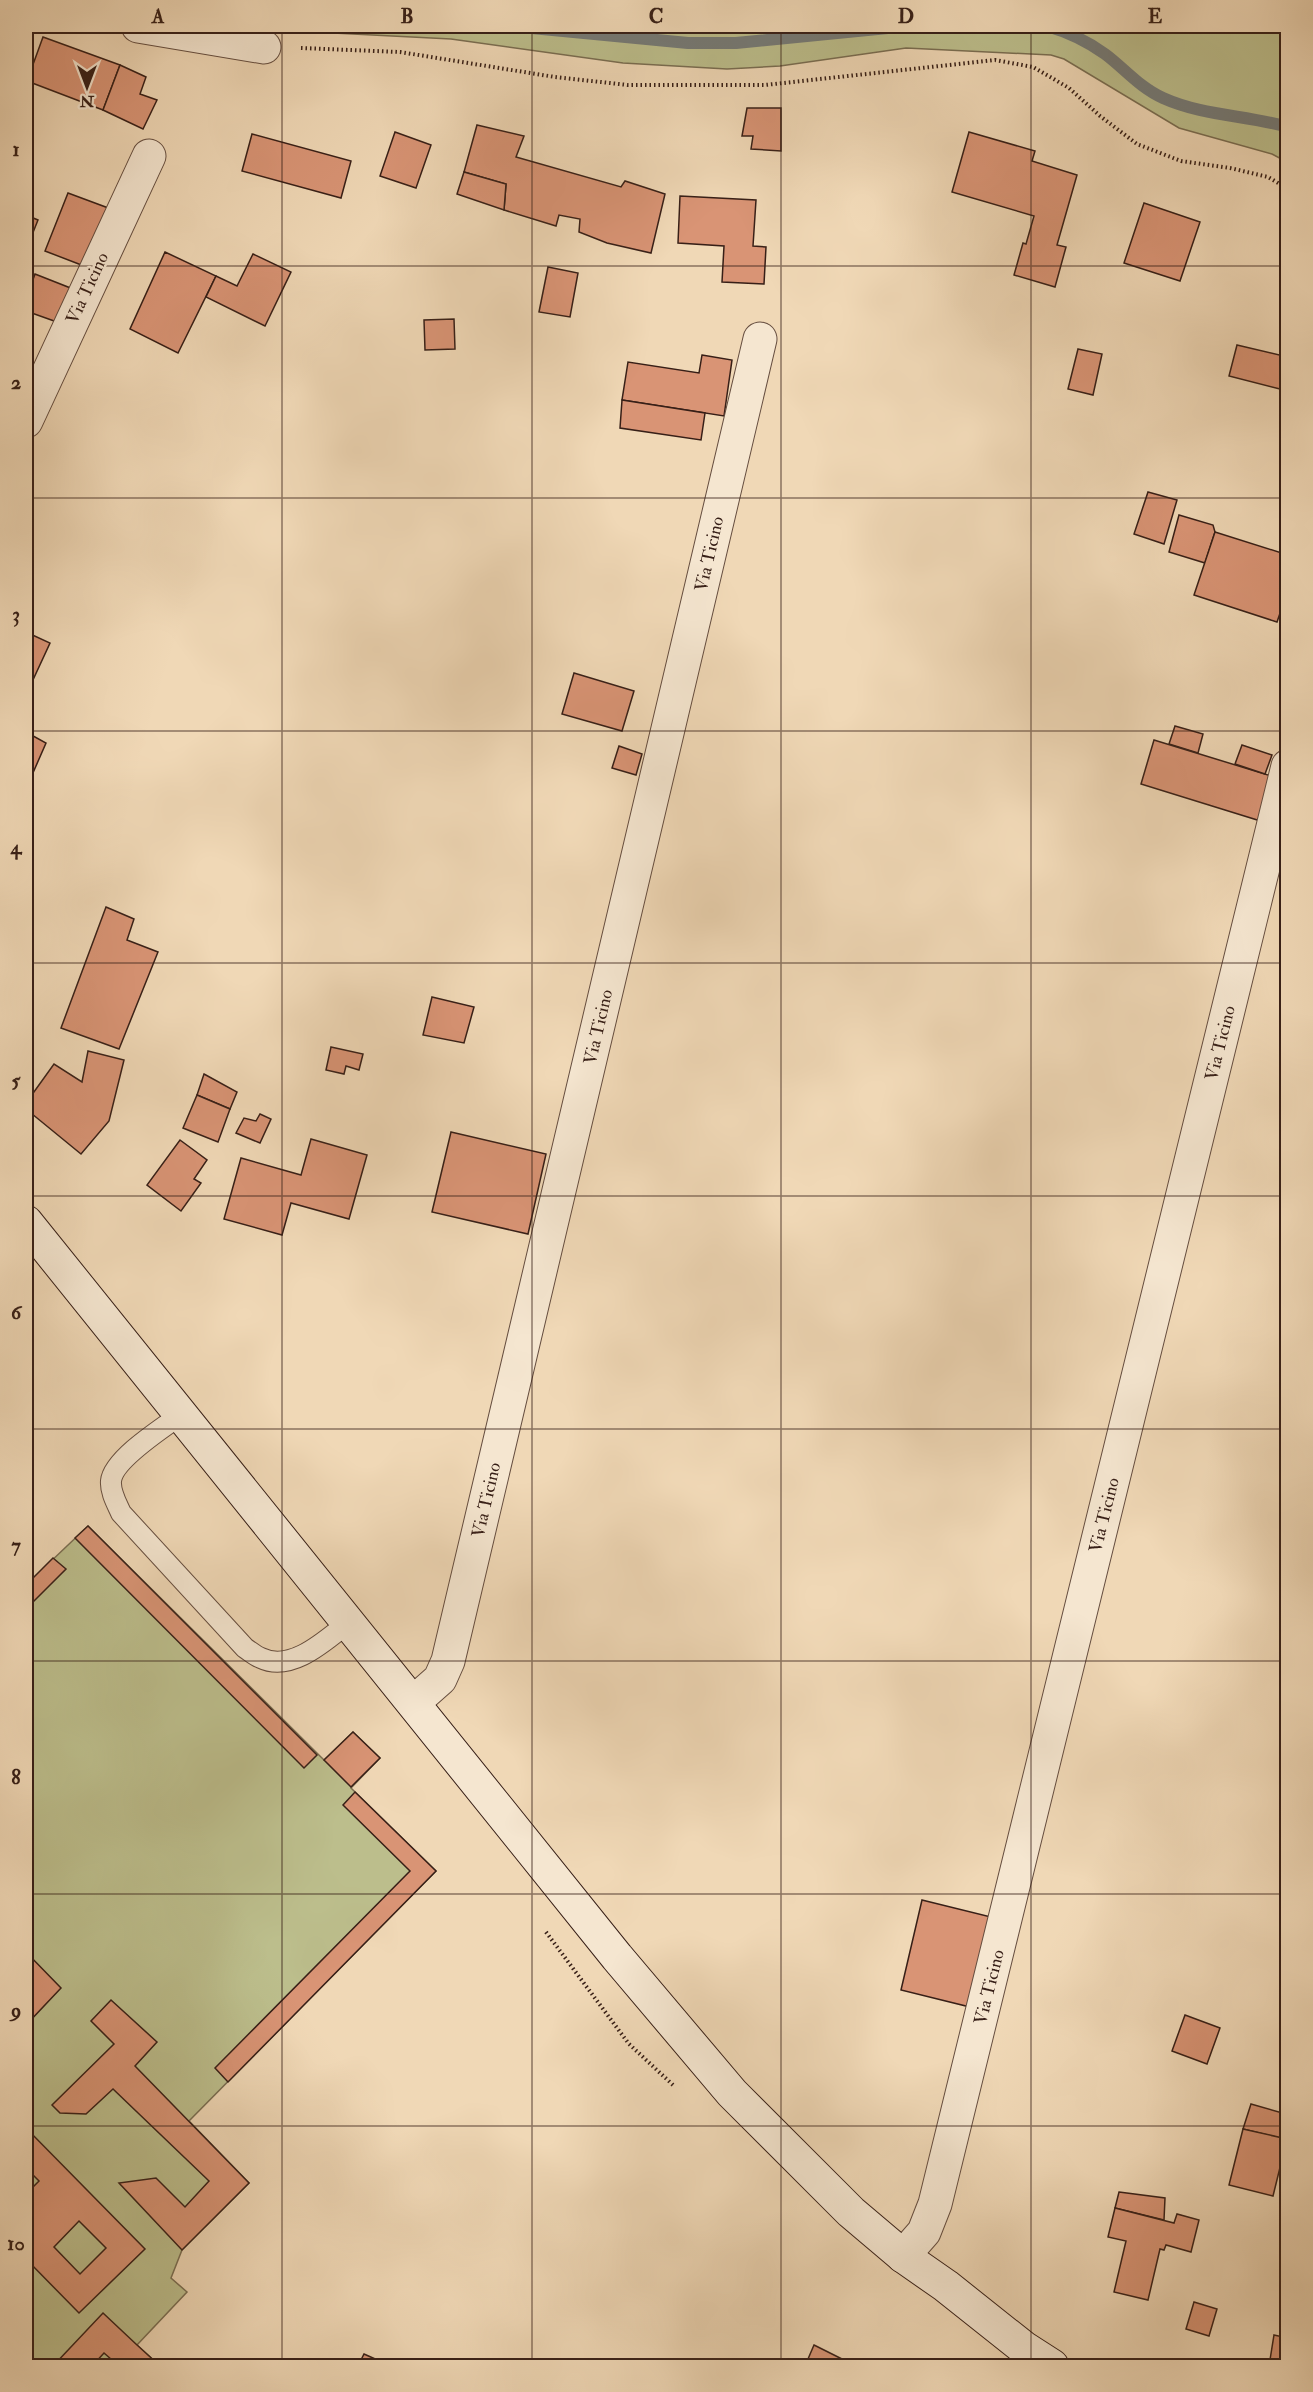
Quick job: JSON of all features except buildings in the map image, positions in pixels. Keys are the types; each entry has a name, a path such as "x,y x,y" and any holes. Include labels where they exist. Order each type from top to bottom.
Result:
{"street":[{"path":"138,26 264,47"},
{"name":"Via Ticino","path":"26,421 149,156"},
{"name":"Via Ticino","path":"414,1702 440,1679 448,1661 760,339"},
{"name":"Via Ticino","path":"903,2256 924,2232 935,2204 1287,765"},
{"path":"26,1222 668,2019 732,2093 811,2175 851,2212 903,2256 1052,2367"}],"lane":[{"path":"182,1414 120,1462 111,1481 115,1501 121,1513 245,1648 262,1659 279,1662 307,1653 349,1622"}],"path":[{"path":"264,47 400,52 555,77 628,85 765,85 995,60 1033,67 1069,88 1100,116 1137,144 1181,161 1230,168 1268,177 1287,189"}],"green space":[{"path":"270,26 1287,26 1287,162 1272,154 1179,128 1064,59 1051,55 906,48 780,66 727,69 623,63 451,39 333,33"},
{"path":"88,1526 324,1760 353,1732 380,1758 351,1788 436,1871 189,2121 249,2183 182,2250 171,2278 187,2292 137,2345 160,2366 26,2366 26,1585"}],"waterway":[{"path":"511,26 688,43 736,43 908,26"},
{"path":"1047,26 1091,45 1132,78 1163,98 1209,112 1288,127"}]}
